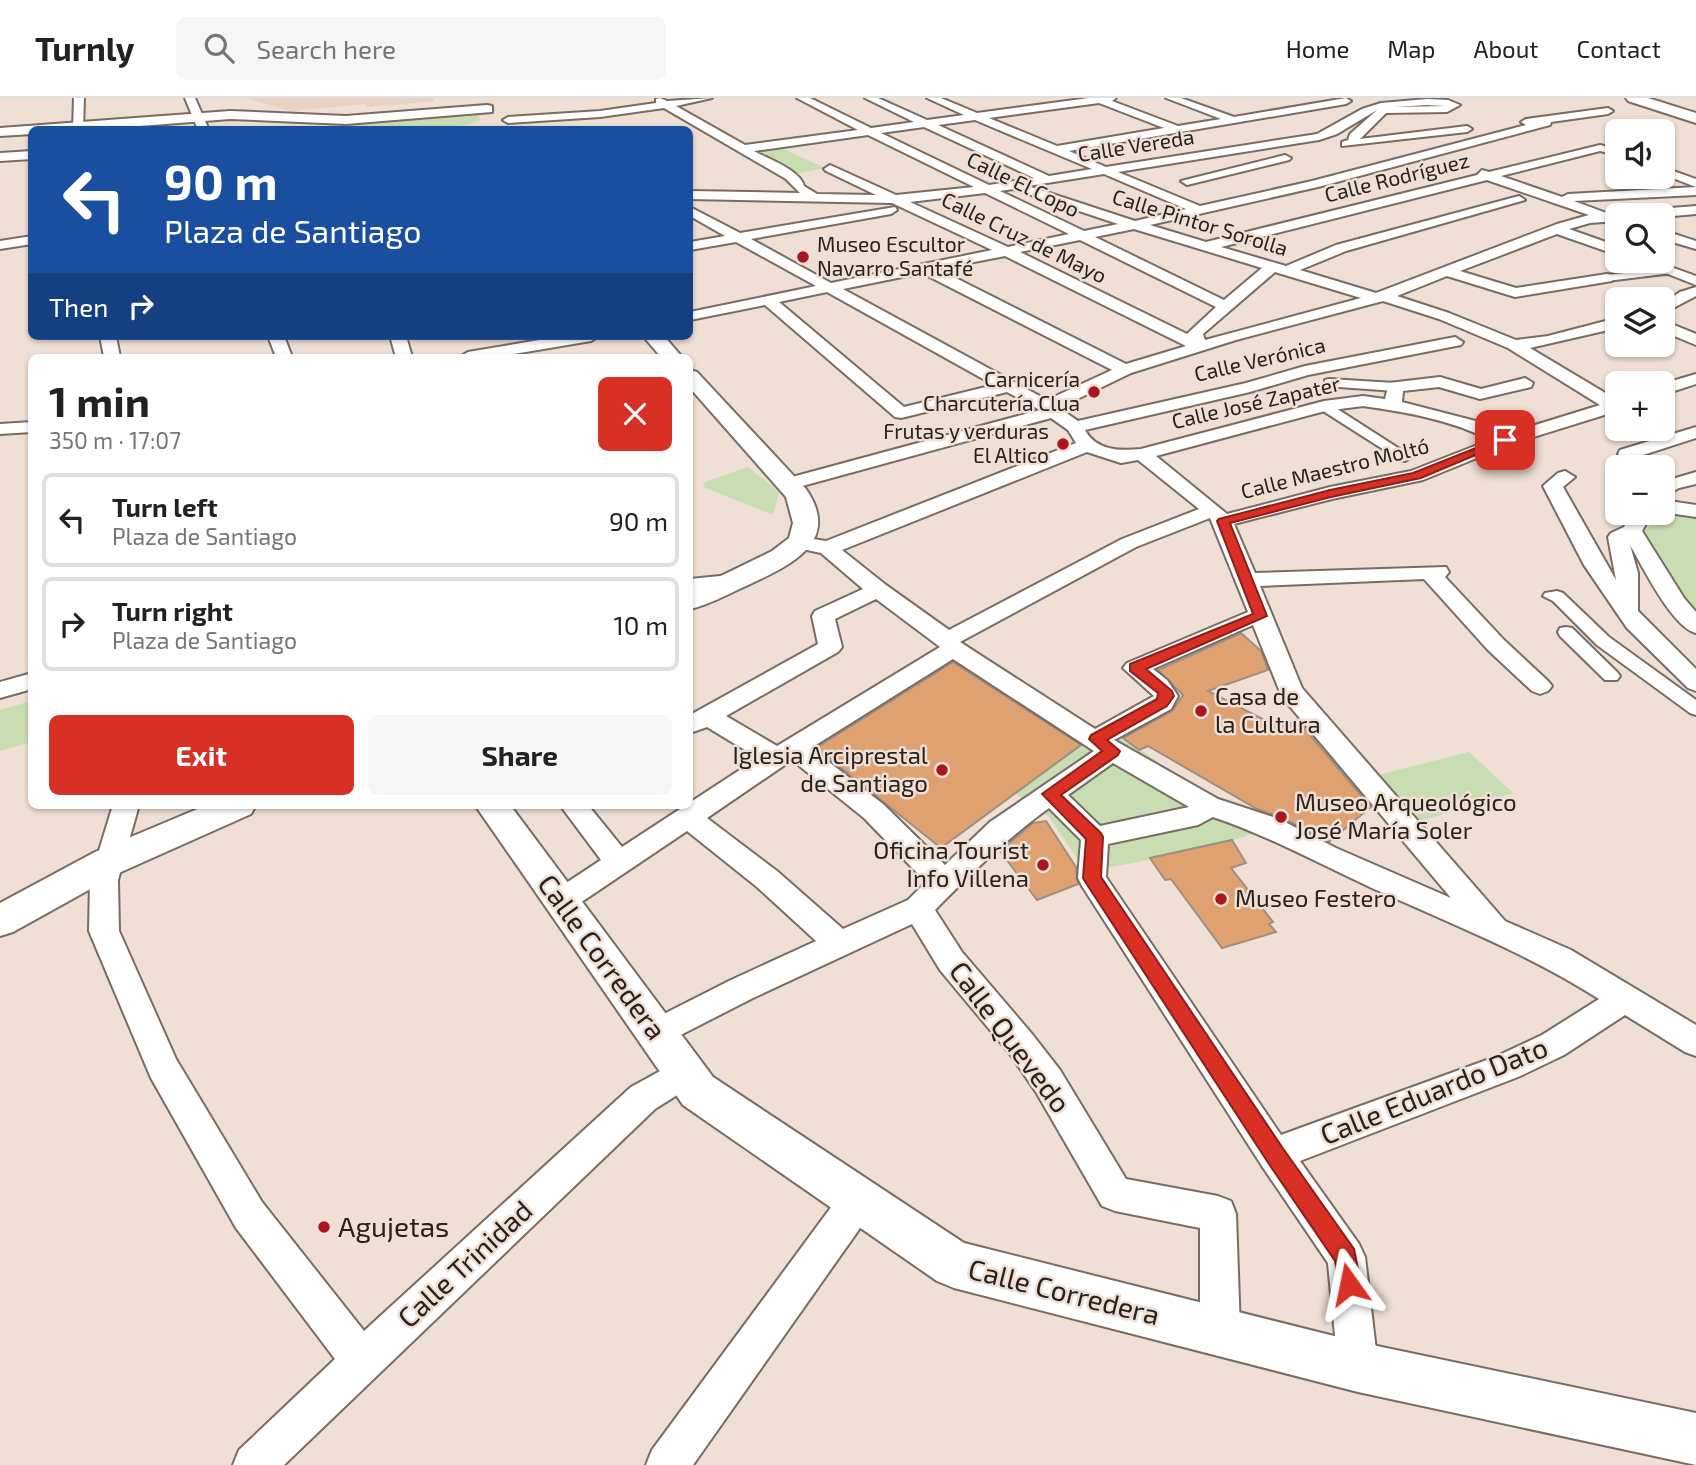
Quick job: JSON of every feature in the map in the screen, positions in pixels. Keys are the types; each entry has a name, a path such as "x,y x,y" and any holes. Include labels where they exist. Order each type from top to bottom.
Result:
{"highway":[{"path":"1633,98 1696,118"}],"street":[{"path":"78,126 79,98"},
{"path":"190,98 201,124"},
{"path":"501,125 600,114 661,101 707,98"},
{"name":"Calle El Copo","path":"802,98 1227,307"},
{"path":"870,98 1046,180"},
{"path":"932,98 1199,210"},
{"path":"741,149 975,116 1032,116 1102,98 1203,140"},
{"path":"1171,98 1233,120"},
{"path":"1053,148 1287,111 1342,99"},
{"path":"661,101 790,176 798,182 798,187"},
{"path":"1012,102 1032,116 1053,148"},
{"path":"1263,102 1287,111"},
{"path":"140,126 201,124 261,114 336,125 484,103 501,125"},
{"path":"1329,135 1377,109 1419,103 1455,105 1447,109 1377,109 1354,136 1354,142"},
{"path":"693,315 1134,225 1608,111 1596,103"},
{"path":"501,125 513,109"},
{"path":"1328,148 1354,142 1469,129 1548,124"},
{"path":"1469,129 1492,137"},
{"path":"693,132 710,130"},
{"path":"0,132 28,131"},
{"path":"1329,135 1354,142"},
{"name":"Calle Vereda","path":"910,207 914,202 949,195 1329,135"},
{"path":"1582,138 1605,148"},
{"path":"1381,139 1446,162"},
{"name":"Calle Rodríguez","path":"1204,247 1485,176 1605,150"},
{"path":"1230,151 1283,172"},
{"path":"0,157 28,155"},
{"path":"1187,181 1301,155"},
{"path":"1164,161 1202,178"},
{"name":"Calle Cruz de Mayo","path":"830,169 1008,252 1199,346"},
{"path":"1466,169 1605,215"},
{"path":"1675,175 1696,183"},
{"path":"1317,183 1432,224"},
{"name":"Calle Pintor Sorolla","path":"1012,185 1204,247 1444,316 1514,345 1605,400"},
{"path":"693,195 798,187 815,198"},
{"path":"1550,199 1696,191"},
{"name":"Calle Vereda","path":"717,195 893,199 949,195"},
{"path":"1199,346 1196,332 1280,269 1341,248 1519,201"},
{"path":"693,246 910,207"},
{"path":"1675,212 1696,210"},
{"path":"693,213 1050,409 1075,427 1081,439 1093,448"},
{"path":"788,484 1050,409 1125,370 1199,346 1380,297 1558,229 1589,219 1605,218"},
{"path":"1558,229 1605,247"},
{"path":"1675,238 1696,244"},
{"path":"0,245 28,241"},
{"path":"926,269 1125,370"},
{"path":"1445,271 1515,293 1651,273"},
{"path":"1674,273 1696,281"},
{"path":"1675,305 1681,296 1696,291"},
{"path":"769,301 901,413 1009,386"},
{"path":"1514,345 1548,341 1605,327"},
{"path":"1675,331 1696,340"},
{"path":"491,354 553,346 576,340"},
{"path":"657,340 669,354"},
{"name":"Calle Verónica","path":"1075,427 1250,387 1305,371 1455,342"},
{"path":"693,379 797,494 806,514 806,527 800,543 776,560 693,600"},
{"path":"1675,386 1696,379"},
{"path":"1329,383 1394,396 1440,382 1480,394 1525,383"},
{"name":"Calle José Zapater","path":"1093,448 1121,457 1142,454 1324,406 1394,396 1481,428 1505,440"},
{"path":"1324,406 1405,457"},
{"name":"Calle Maestro Moltó","path":"1218,516 1416,476 1505,440 1605,409"},
{"path":"0,429 28,427"},
{"path":"1629,455 1627,454 1696,432"},
{"path":"828,548 1093,448"},
{"path":"1142,454 1218,516 1248,580 1291,691 1496,931"},
{"path":"1565,477 1553,486 1595,565 1627,611 1696,683"},
{"path":"1675,483 1696,478"},
{"path":"1675,508 1696,511"},
{"path":"561,901 950,644 1129,543 1218,516"},
{"path":"1627,611 1627,573 1618,537 1635,525"},
{"path":"1643,525 1675,601 1696,626"},
{"path":"800,543 828,548 950,644 1104,745 1209,806 1269,826 1326,855 1560,959 1696,1042"},
{"path":"1248,580 1434,573 1496,645 1540,686"},
{"path":"693,585 730,581"},
{"path":"698,720 830,647 823,616 878,590"},
{"path":"1551,596 1557,596 1603,641 1696,709"},
{"path":"657,1033 838,943 918,908 1000,829 1050,794 1104,745 1162,703 1167,696 1159,685 1135,668 1248,619 1261,616"},
{"path":"1566,632 1611,676"},
{"path":"0,690 28,682"},
{"path":"698,720 785,753 861,797 925,859 944,885"},
{"path":"1050,794 1095,837"},
{"path":"1095,837 1198,815 1209,806"},
{"path":"0,921 118,832 160,840 230,809"},
{"name":"Calle Corredera","path":"495,809 698,1091 954,1264 1358,1367 1696,1439"},
{"path":"576,809 619,863"},
{"path":"688,818 767,879 838,943"},
{"path":"118,832 102,900 104,931 163,1068 249,1214 363,1362"},
{"path":"1095,837 1092,878 1274,1154 1346,1257 1358,1367"},
{"name":"Calle Quevedo","path":"918,908 951,961 1048,1080 1115,1194 1218,1214 1220,1331"},
{"name":"Calle Eduardo Dato","path":"1274,1154 1506,1067 1553,1045 1626,998"},
{"name":"Calle Trinidad","path":"254,1465 418,1307 643,1098 684,1073"},
{"path":"667,1465 859,1199"}],"shaded area":[{"path":"245,98 433,98 435,101 290,111"}],"green space":[{"path":"471,113 478,115 480,120 457,126 339,126 350,122"},
{"path":"777,146 825,168 794,174 749,149"},
{"path":"748,467 779,492 773,515 703,487 705,482"},
{"path":"1675,514 1696,517 1696,614 1651,555 1645,531 1650,525 1675,525"},
{"path":"28,702 28,743 0,751 0,710"},
{"path":"1116,733 1190,784 1273,822 1241,838 1217,845 1096,870 1088,874 1049,817 1015,793 1085,742"},
{"path":"1469,752 1513,793 1407,825 1366,778"}],"building":[{"path":"1241,633 1261,651 1268,670 1208,691 1278,727 1298,721 1371,807 1329,842 1280,817 1257,809 1148,746 1139,750 1123,738 1172,711 1183,695 1158,670"},
{"name":"Iglesia Arciprestal de Santiago","path":"953,662 1081,745 941,848 816,748"},
{"name":"Oficina Tourist Info Villena","path":"1046,821 1076,867 1078,884 1037,900 1000,851 1033,823"},
{"name":"Museo Festero","path":"1232,840 1246,863 1231,868 1273,922 1269,924 1276,932 1222,948 1171,879 1165,880 1150,858"}],"place":[{"name":"Museo Escultor Navarro Santafé","path":"803,257"},
{"name":"Carnicería Charcutería Clua","path":"1094,392"},
{"name":"Frutas y verduras El Altico","path":"1063,444"},
{"name":"Casa de la Cultura","path":"1201,711"},
{"name":"Iglesia Arciprestal de Santiago","path":"942,770"},
{"name":"Museo Arqueológico José María Soler","path":"1281,817"},
{"name":"Oficina Tourist Info Villena","path":"1043,865"},
{"name":"Museo Festero","path":"1221,899"},
{"name":"Agujetas","path":"324,1227"}],"route":[{"path":"1349,1284 1346,1257 1274,1154 1092,878 1095,837 1050,794 1112,751 1096,739 1162,703 1167,696 1159,685 1135,668 1248,619 1261,616 1223,521 1330,493 1416,476 1505,440"}]}
